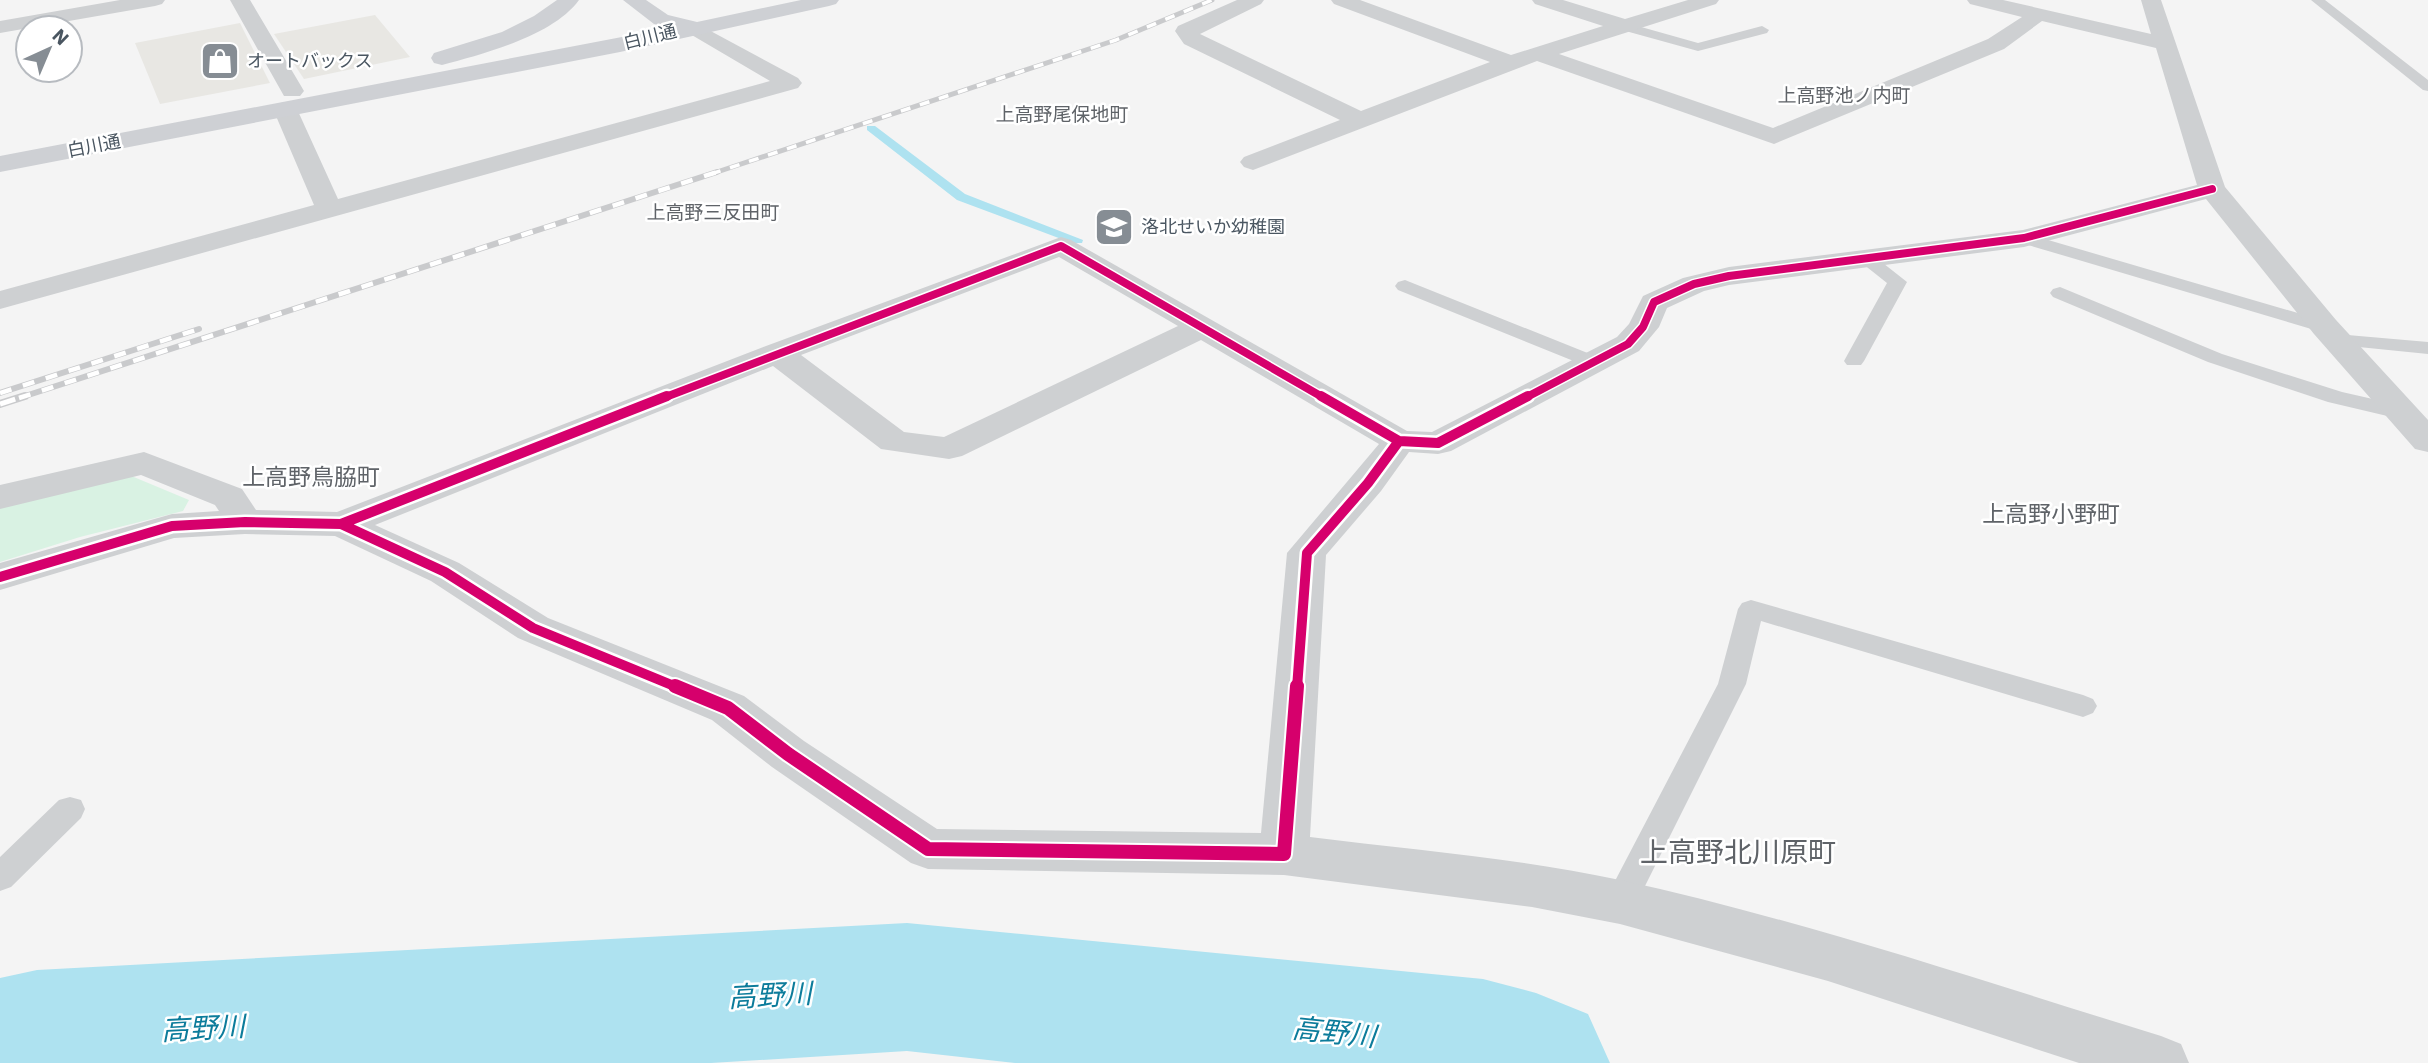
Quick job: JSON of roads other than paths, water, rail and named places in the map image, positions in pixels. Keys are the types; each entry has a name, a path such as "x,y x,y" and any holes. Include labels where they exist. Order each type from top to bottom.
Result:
{"main road":[{"path":"383,74 471,50 518,32 556,12 569,0"},
{"path":"633,0 661,20 692,27 829,0"},
{"path":"675,0 692,27"},
{"name":"白川通","path":"0,147 620,45 692,27"},
{"name":"白川通","path":"0,164 289,100 383,74 621,33 692,27"}],"street":[{"path":"0,27 155,0"},
{"path":"240,0 289,100 330,211"},
{"path":"1254,0 1186,31 1192,39 1358,120"},
{"path":"1341,0 1510,62"},
{"path":"1542,0 1627,27"},
{"path":"1252,162 1510,62 1709,0"},
{"path":"1977,0 2166,44"},
{"path":"2151,0 2212,189 2330,333 2428,441"},
{"path":"1539,54 1774,137 1996,44 2039,14"},
{"path":"0,300 790,83 692,27"},
{"path":"0,577 172,526 245,522 341,524 777,353 1061,246 1399,441 1438,443 1628,344 1643,327 1654,302 1693,284 1729,276 2024,238 2212,189"},
{"path":"777,353 894,441 949,448 1202,327"},
{"path":"1284,854 1307,553 1368,483 1399,441"},
{"path":"0,497 144,463 229,497 245,522"},
{"path":"341,524 445,572 533,628 728,708 788,754 928,849 1284,854 1532,886 1620,902 1828,957 2161,1063"}],"lane":[{"path":"2317,0 2428,87"},
{"path":"1627,27 1698,47 1762,30"},
{"path":"2024,238 2330,333 2428,348"},
{"path":"1854,361 1897,282 1867,260"},
{"path":"1405,286 1593,362"},
{"path":"2060,293 2215,358 2336,397 2400,412"},
{"path":"1620,902 1732,684 1751,609 2082,706"},
{"path":"0,877 71,809"}],"waterway":[{"path":"871,128 961,197 1077,240"},
{"name":"高野川","path":"0,1047 37,1038 907,987 1483,1048 1536,1063"}],"railway":[{"path":"711,174 1116,40 1212,0"},
{"path":"19,398 717,172"},
{"path":"0,393 199,329"},
{"path":"0,404 25,396"}],"place":[{"name":"オートバックス","path":"220,61"},
{"name":"洛北せいか幼稚園","path":"1114,227"}],"district":[{"name":"上高野池ノ内町","path":"1844,95"},
{"name":"上高野尾保地町","path":"1062,114"},
{"name":"上高野三反田町","path":"713,212"},
{"name":"上高野鳥脇町","path":"311,477"},
{"name":"上高野小野町","path":"2051,514"},
{"name":"上高野北川原町","path":"1738,852"}]}
